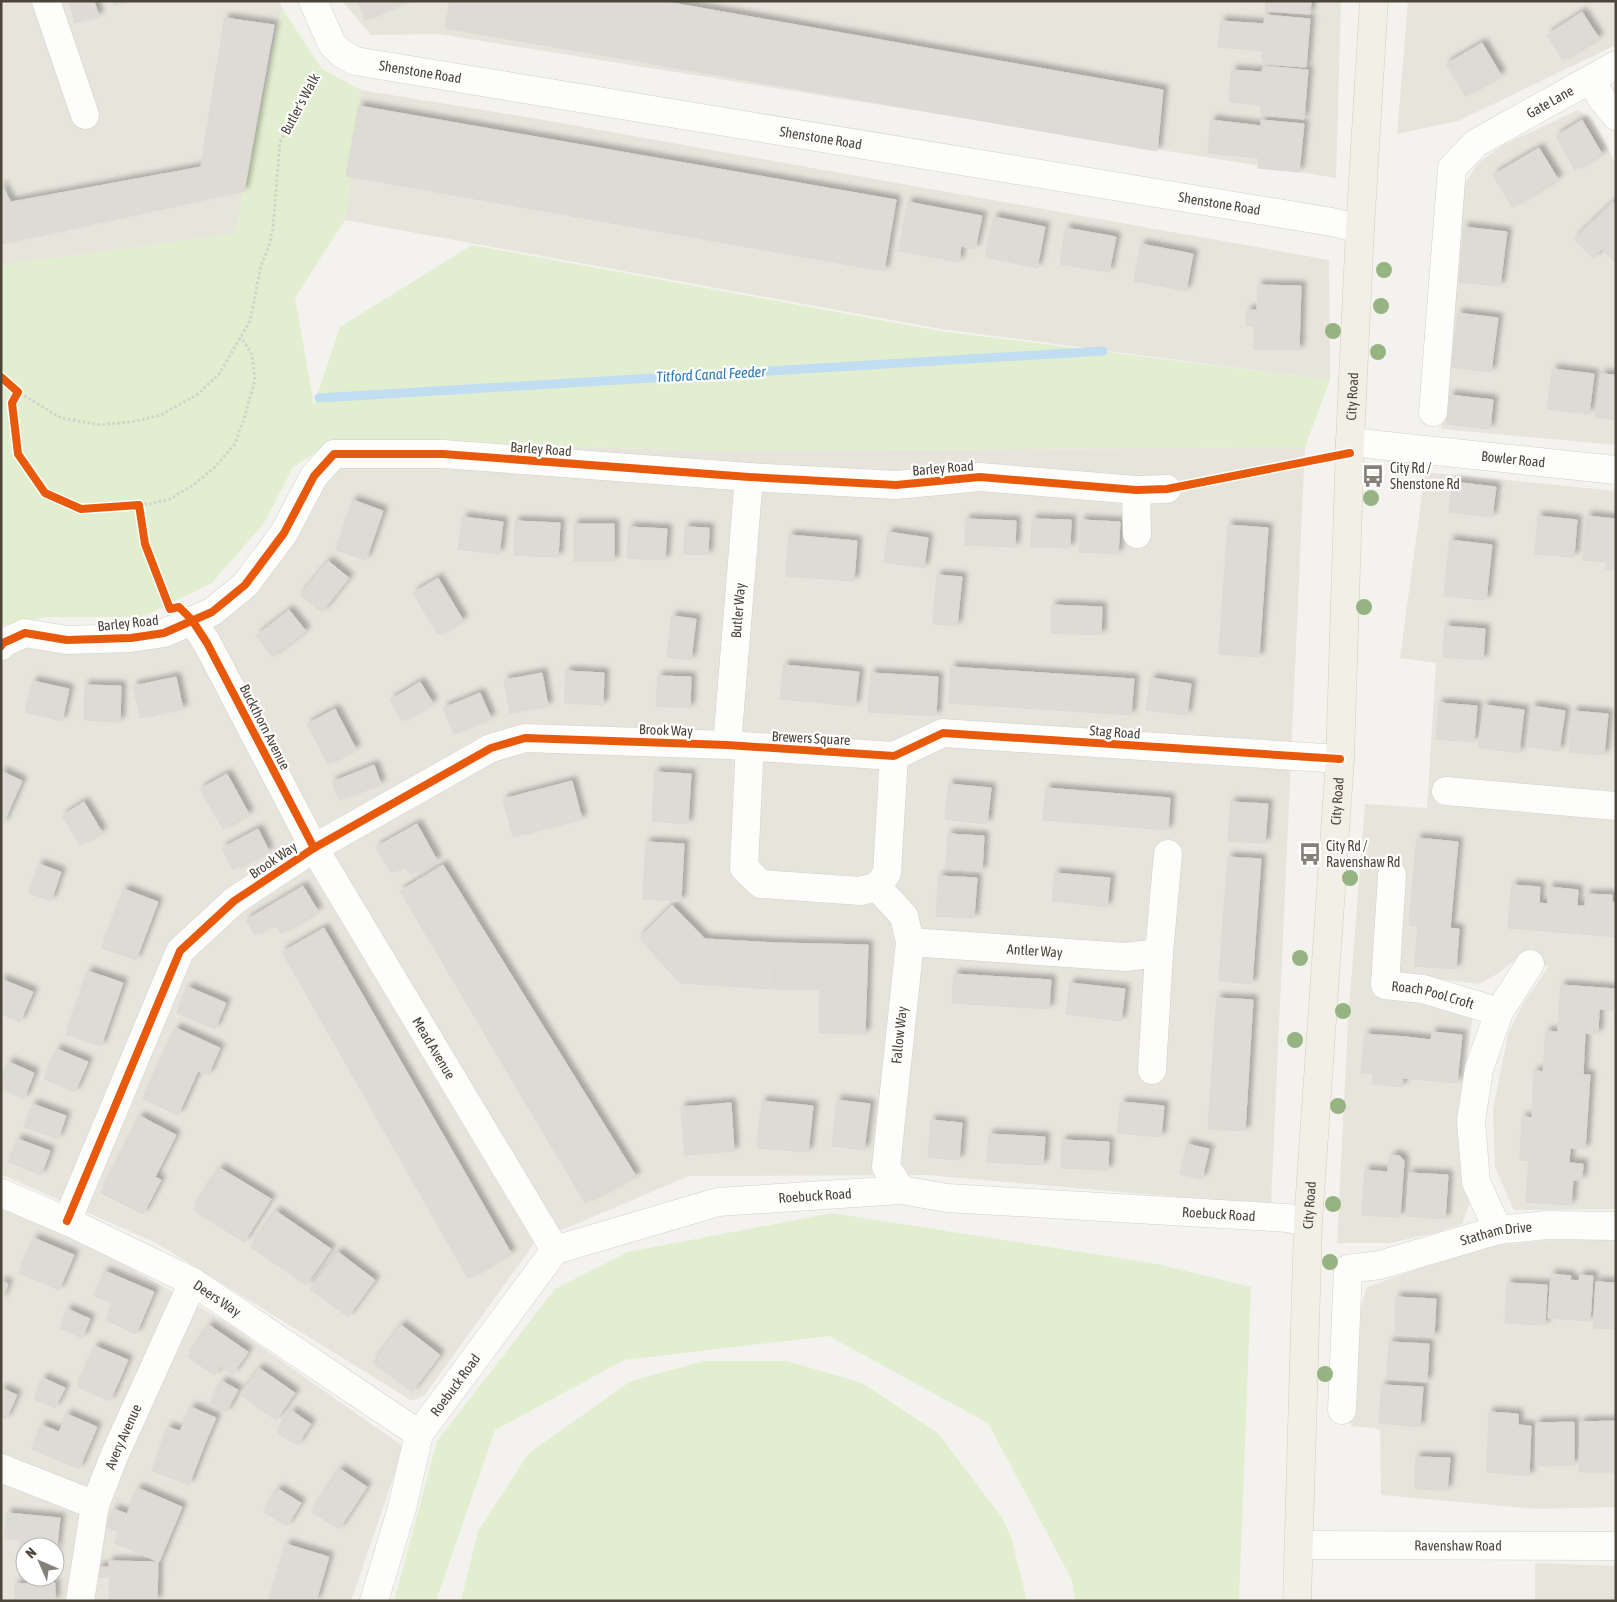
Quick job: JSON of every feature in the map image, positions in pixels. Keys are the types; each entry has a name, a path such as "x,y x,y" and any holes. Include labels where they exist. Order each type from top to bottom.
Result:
{"main road":[{"name":"City Road","path":"1296,1601 1308,1223 1340,759 1350,442 1360,229 1374,1"}],"street":[{"path":"46,1 85,115"},
{"name":"Shenstone Road","path":"313,1 332,44 341,53 355,61 1332,222 1360,229"},
{"name":"Gate Lane","path":"1433,412 1452,168 1476,143 1616,65"},
{"name":"Gate Lane","path":"1591,80 1602,99 1616,116"},
{"name":"Bowler Road","path":"1350,442 1616,470"},
{"name":"Barley Road","path":"1,646 3,643 25,633 67,640 131,638 164,633 212,612 245,584 284,534 314,476 334,454 443,454 749,477 896,485 980,477 1136,490 1166,489"},
{"name":"Butler Way","path":"739,746 749,477"},
{"path":"1136,490 1137,534"},
{"name":"Buckthorn Avenue","path":"192,620 207,643 314,848"},
{"name":"Stag Road","path":"894,756 943,733 1340,759"},
{"name":"Brook Way","path":"67,1221 180,951 234,901 314,848 491,748 525,738 739,746"},
{"name":"Brewers Square","path":"877,887 860,892 761,884 744,868 748,773 739,746 894,756"},
{"path":"877,887 887,873 894,756"},
{"path":"1446,791 1616,806"},
{"name":"Mead Avenue","path":"314,848 555,1250"},
{"path":"1152,1070 1168,854"},
{"name":"Roach Pool Croft","path":"1392,875 1385,985 1423,989 1500,1012"},
{"name":"Fallow Way","path":"877,887 904,916 910,942 886,1167 901,1190"},
{"name":"Antler Way","path":"910,942 1125,957 1160,953"},
{"path":"1498,1230 1476,1182 1470,1121 1479,1069 1500,1012 1530,964"},
{"name":"Roebuck Road","path":"419,1434 555,1250 718,1202 901,1190 947,1198 1288,1218 1308,1223"},
{"name":"Deers Way","path":"1,1192 67,1221 193,1282 419,1434"},
{"name":"Statham Drive","path":"1342,1410 1348,1269 1380,1265 1498,1230 1547,1225 1616,1226"},
{"name":"Avery Avenue","path":"80,1601 95,1505 115,1454 193,1282"},
{"path":"374,1601 402,1508 419,1434"},
{"path":"1,1468 95,1505"},
{"name":"Ravenshaw Road","path":"1299,1544 1616,1546"}],"path":[{"path":"18,392 12,403 18,454 45,494 81,509 138,505 170,499 215,467 235,444 255,380 252,355 241,337"},
{"path":"138,505 145,544 170,609 179,606 192,620"}],"shaded area":[{"path":"1,1 279,1 282,8 235,234 1,265"},
{"path":"342,1 1341,1 1336,178 438,34 371,35"},
{"path":"1408,1 1616,1 1616,45 1458,121 1397,134"},
{"path":"361,90 538,119 1329,260 1330,380 941,329 345,220"},
{"path":"1578,110 1593,120 1616,164 1616,445 1441,429 1464,185 1478,163 1503,145"},
{"path":"335,440 719,451 1305,447 1271,1205 927,1175 689,1176 536,1241 424,1396 412,1401 158,1244 1,1174 1,661 8,650 23,644 192,631 316,481"},
{"path":"1425,472 1616,491 1616,1209 1514,1210 1495,1168 1493,1109 1508,1034 1522,1006 1548,967 1521,955 1499,973 1479,984 1416,976 1415,1003 1473,1014 1458,1121 1470,1202 1462,1224 1439,1232 1390,1243 1337,1243 1348,1021 1365,804 1427,808 1436,663 1400,658"},
{"path":"1,1205 84,1242 226,1322 404,1447 351,1601 1,1601"},
{"path":"1616,1239 1616,1507 1537,1509 1381,1495 1380,1429 1351,1426 1362,1303 1367,1287 1489,1246 1551,1240"},
{"path":"1535,1563 1616,1566 1616,1601 1535,1601"}],"green space":[{"path":"282,8 322,69 361,90 345,220 295,298 314,405 340,327 472,245 940,331 1330,380 1305,447 719,451 335,440 293,467 265,522 212,583 142,617 46,617 1,626 1,265 235,234"},
{"path":"832,1213 1157,1264 1251,1287 1239,1601 1075,1601 1072,1580 988,1423 829,1336 624,1360 495,1430 436,1601 394,1601 437,1441 555,1289 628,1252"},
{"path":"704,1361 787,1361 862,1383 938,1433 1003,1519 1011,1537 1027,1601 461,1601 478,1531 529,1453 631,1381"}],"building":[{"path":"69,1 94,1 99,16 75,23"},
{"path":"112,1 125,1 115,6"},
{"path":"358,1 409,1 365,20"},
{"path":"450,1 661,1 1163,90 1157,151 445,28"},
{"path":"1252,1 1311,1 1310,14 1265,11 1266,2"},
{"path":"1582,12 1599,38 1563,60 1547,35"},
{"path":"1265,15 1310,19 1306,67 1262,64 1263,51 1218,47 1221,21 1264,24"},
{"path":"225,18 274,25 244,191 1,244 1,184 11,202 201,167"},
{"path":"1482,43 1501,75 1465,96 1446,64"},
{"path":"1263,66 1308,70 1304,119 1261,115 1261,105 1229,102 1232,70 1262,72"},
{"path":"359,106 896,200 884,271 346,176"},
{"path":"1211,120 1261,126 1261,120 1304,124 1299,172 1258,168 1259,158 1208,153"},
{"path":"1582,120 1602,154 1575,170 1556,136"},
{"path":"1539,148 1558,179 1512,207 1493,175"},
{"path":"908,202 982,216 975,249 961,246 959,262 899,251"},
{"path":"1613,202 1616,205 1615,262 1602,249 1593,258 1574,239"},
{"path":"994,217 1045,227 1037,268 985,257"},
{"path":"1464,227 1507,232 1500,286 1459,282"},
{"path":"1066,228 1116,237 1109,272 1060,264"},
{"path":"1141,244 1193,254 1186,291 1134,281"},
{"path":"1258,285 1301,286 1299,350 1254,349 1254,326 1246,326 1247,310 1257,310"},
{"path":"1458,313 1498,318 1491,372 1451,367"},
{"path":"1553,369 1594,374 1589,414 1547,409"},
{"path":"1601,374 1616,375 1616,420 1595,417"},
{"path":"1450,395 1493,400 1490,429 1447,424"},
{"path":"1453,482 1496,487 1492,517 1449,512"},
{"path":"353,500 383,511 366,560 336,550"},
{"path":"1538,516 1577,520 1574,557 1535,554"},
{"path":"1587,516 1616,519 1614,541 1616,541 1616,570 1606,569 1607,562 1583,560"},
{"path":"463,517 503,522 499,554 458,549"},
{"path":"966,519 1016,521 1015,547 965,545"},
{"path":"1032,519 1071,520 1070,548 1031,547"},
{"path":"1081,520 1120,522 1118,554 1079,552"},
{"path":"515,521 560,523 558,557 514,555"},
{"path":"574,524 614,524 614,561 574,561"},
{"path":"1228,525 1268,528 1259,657 1219,654"},
{"path":"629,527 667,529 665,560 627,558"},
{"path":"685,527 709,528 708,555 684,554"},
{"path":"888,532 928,538 924,568 884,562"},
{"path":"789,535 857,541 854,581 786,576"},
{"path":"1450,540 1492,545 1486,600 1444,596"},
{"path":"328,561 349,578 322,612 300,595"},
{"path":"937,575 962,577 957,626 933,624"},
{"path":"438,578 463,620 438,635 413,593"},
{"path":"1052,605 1102,607 1101,635 1051,633"},
{"path":"289,610 306,631 272,657 256,636"},
{"path":"672,616 696,619 691,660 667,657"},
{"path":"1445,626 1485,629 1483,660 1443,657"},
{"path":"784,665 859,672 855,706 780,699"},
{"path":"951,667 1134,679 1131,715 949,703"},
{"path":"566,671 604,673 603,705 564,703"},
{"path":"542,673 548,706 510,713 504,680"},
{"path":"871,673 938,677 936,716 868,712"},
{"path":"658,676 691,677 690,708 656,706"},
{"path":"176,677 183,709 140,718 133,686"},
{"path":"1151,678 1191,684 1187,715 1146,710"},
{"path":"33,681 69,689 62,721 25,712"},
{"path":"420,682 433,703 402,721 390,700"},
{"path":"85,685 121,686 120,722 84,720"},
{"path":"480,693 491,718 454,734 443,708"},
{"path":"1439,703 1477,706 1474,742 1436,739"},
{"path":"1484,705 1524,710 1519,753 1478,747"},
{"path":"1532,706 1565,711 1559,751 1527,746"},
{"path":"335,709 356,749 328,764 307,724"},
{"path":"1573,711 1608,714 1604,755 1569,752"},
{"path":"374,765 381,784 339,800 332,782"},
{"path":"1,771 22,781 3,824 1,823"},
{"path":"655,772 691,774 688,824 652,821"},
{"path":"227,774 249,814 223,829 200,789"},
{"path":"572,781 582,819 513,837 503,799"},
{"path":"949,784 991,788 987,824 945,819"},
{"path":"1046,788 1170,798 1168,830 1043,820"},
{"path":"84,802 102,832 80,845 62,816"},
{"path":"1231,802 1268,804 1265,843 1228,841"},
{"path":"417,824 437,860 410,875 405,866 391,873 376,847"},
{"path":"258,829 269,851 233,870 222,848"},
{"path":"948,834 984,836 982,871 946,868"},
{"path":"1417,838 1458,842 1454,885 1413,881"},
{"path":"646,842 684,844 681,901 643,899"},
{"path":"1228,857 1261,859 1252,984 1219,981"},
{"path":"39,864 61,872 51,901 29,893"},
{"path":"443,865 636,1176 585,1203 400,891"},
{"path":"1055,873 1110,878 1107,907 1052,901"},
{"path":"939,876 977,878 974,918 936,916"},
{"path":"1413,881 1454,885 1450,929 1409,925"},
{"path":"1512,885 1540,887 1539,903 1548,904 1545,931 1508,928"},
{"path":"303,886 318,911 281,934 275,924 255,935 246,920"},
{"path":"1549,887 1578,890 1577,906 1585,906 1583,934 1545,931"},
{"path":"124,889 158,902 136,960 102,948"},
{"path":"1586,894 1612,895 1612,902 1616,903 1616,937 1583,934"},
{"path":"672,905 705,939 776,943 775,989 680,983 639,938"},
{"path":"1418,926 1459,929 1456,969 1415,966"},
{"path":"324,928 511,1253 468,1278 282,952"},
{"path":"776,943 868,945 865,1034 819,1033 820,990 775,989"},
{"path":"88,971 123,983 101,1046 66,1034"},
{"path":"954,974 1051,980 1049,1009 952,1003"},
{"path":"1,979 33,992 20,1022 1,1014"},
{"path":"1070,983 1125,989 1121,1021 1066,1014"},
{"path":"1561,985 1616,989 1616,1010 1599,1009 1598,1034 1558,1032"},
{"path":"188,987 226,1003 215,1029 177,1013"},
{"path":"1217,998 1253,1000 1245,1131 1208,1129"},
{"path":"176,1028 220,1048 208,1075 198,1071 178,1115 143,1099"},
{"path":"1546,1031 1585,1034 1583,1074 1543,1072"},
{"path":"1432,1032 1462,1035 1457,1083 1402,1078 1406,1037 1431,1040"},
{"path":"1365,1034 1406,1037 1402,1087 1372,1084 1373,1073 1361,1073"},
{"path":"57,1049 88,1062 75,1092 44,1079"},
{"path":"9,1062 34,1073 24,1099 1,1089 1,1081"},
{"path":"1534,1071 1590,1075 1587,1121 1532,1118"},
{"path":"837,1100 870,1104 864,1150 832,1146"},
{"path":"762,1101 813,1106 808,1152 757,1148"},
{"path":"1121,1102 1164,1106 1161,1137 1117,1133"},
{"path":"731,1103 734,1151 685,1155 681,1107"},
{"path":"33,1104 66,1116 58,1139 24,1127"},
{"path":"140,1116 176,1135 155,1177 161,1180 143,1214 101,1193"},
{"path":"1522,1117 1587,1121 1585,1149 1570,1148 1569,1163 1520,1160"},
{"path":"931,1120 962,1123 959,1160 928,1157"},
{"path":"989,1134 1045,1137 1043,1165 987,1162"},
{"path":"18,1139 50,1151 41,1175 9,1162"},
{"path":"1062,1140 1109,1142 1108,1170 1061,1168"},
{"path":"1187,1144 1209,1149 1202,1179 1180,1174"},
{"path":"1393,1155 1400,1156 1404,1161 1400,1217 1362,1215 1365,1170 1388,1172 1389,1159"},
{"path":"1529,1160 1583,1164 1582,1180 1573,1180 1571,1205 1526,1202"},
{"path":"220,1168 271,1199 244,1242 193,1210"},
{"path":"1409,1173 1448,1175 1445,1219 1406,1216"},
{"path":"276,1211 331,1249 306,1285 251,1247"},
{"path":"34,1238 74,1255 59,1290 19,1273"},
{"path":"338,1252 375,1280 348,1317 310,1289"},
{"path":"105,1271 154,1292 136,1334 106,1320 113,1304 94,1296"},
{"path":"1551,1274 1571,1276 1570,1280 1579,1281 1580,1275 1593,1276 1590,1321 1548,1318"},
{"path":"1,1281 8,1284 1,1301"},
{"path":"1596,1282 1616,1283 1616,1329 1593,1328"},
{"path":"1507,1283 1547,1285 1545,1325 1505,1323"},
{"path":"1396,1297 1436,1299 1434,1337 1395,1335"},
{"path":"68,1309 90,1319 82,1338 60,1328"},
{"path":"209,1325 248,1352 233,1374 221,1366 214,1375 188,1357"},
{"path":"401,1325 440,1355 412,1392 373,1363"},
{"path":"1389,1342 1429,1344 1427,1382 1387,1379"},
{"path":"95,1346 128,1360 110,1401 77,1387"},
{"path":"259,1368 295,1393 276,1420 240,1395"},
{"path":"43,1378 65,1388 55,1408 34,1399"},
{"path":"222,1381 238,1390 226,1412 210,1404"},
{"path":"1382,1385 1423,1387 1420,1427 1379,1423"},
{"path":"1,1388 17,1395 6,1419 1,1417"},
{"path":"191,1407 216,1418 205,1443 180,1431"},
{"path":"292,1411 311,1424 297,1445 277,1433"},
{"path":"1489,1412 1518,1414 1518,1425 1531,1426 1529,1476 1487,1472"},
{"path":"67,1414 97,1427 79,1469 32,1449 42,1425 59,1432"},
{"path":"1616,1421 1616,1472 1579,1472 1580,1422"},
{"path":"1574,1422 1574,1465 1536,1466 1536,1423"},
{"path":"168,1427 205,1443 189,1485 152,1471"},
{"path":"1416,1457 1450,1458 1447,1490 1415,1489"},
{"path":"340,1469 367,1487 339,1529 312,1512"},
{"path":"138,1488 182,1507 159,1562 115,1543 120,1532 106,1527 114,1509 127,1514"},
{"path":"278,1489 301,1503 287,1526 264,1512"},
{"path":"7,1513 60,1518 58,1537 15,1537 15,1540 5,1539"},
{"path":"286,1544 329,1557 316,1601 274,1601 269,1599"},
{"path":"109,1561 158,1562 157,1601 109,1601 110,1577 98,1577 98,1567 109,1567"},
{"path":"15,1587 55,1587 55,1601 15,1601"}],"waterway":[{"name":"Titford Canal Feeder","path":"319,398 1103,351"}],"cycle path":[{"path":"1,377 18,392 12,403 18,454 45,493 81,509 139,505 145,544 170,609 179,607 192,620 207,643 314,848"},
{"path":"1,646 3,643 25,633 67,640 131,638 164,633 212,612 245,585 284,533 314,476 334,454 443,454 749,477 896,485 980,477 1136,490 1167,489 1350,453"},
{"path":"67,1221 180,951 234,901 314,848 491,748 525,738 727,745 894,756 943,733 1340,759"}],"place":[{"name":"City Rd / Shenstone Rd","path":"1373,476"},
{"name":"City Rd / Ravenshaw Rd","path":"1310,854"}]}
